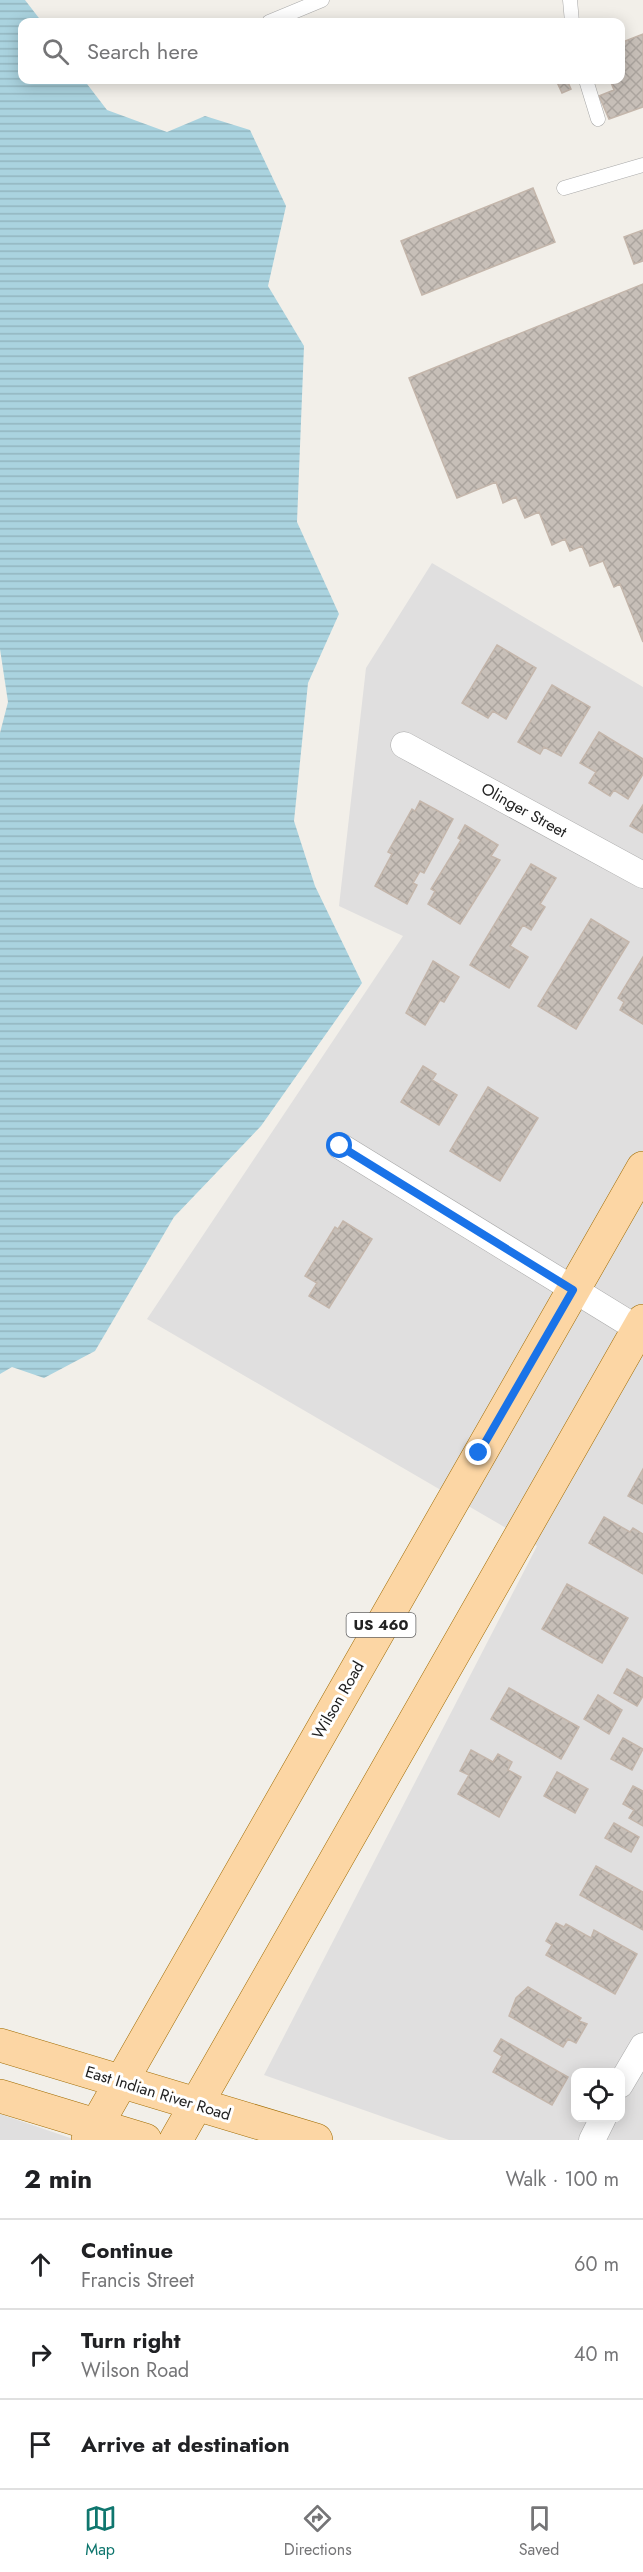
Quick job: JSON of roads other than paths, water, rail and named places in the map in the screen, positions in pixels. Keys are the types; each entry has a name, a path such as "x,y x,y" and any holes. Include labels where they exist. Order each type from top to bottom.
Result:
{"main road":[{"name":"Wilson Road","path":"92,2133 643,1168"},
{"path":"176,2140 641,1325"},
{"name":"East Indian River Road","path":"0,2045 120,2083 316,2140"},
{"path":"0,2096 92,2133 145,2140"}],"street":[{"name":"Olinger Street","path":"404,745 643,875"},
{"path":"340,1146 573,1290 641,1325"},
{"path":"625,2078 643,2046"},
{"path":"592,2140 601,2122"}],"lane":[{"path":"279,18 322,0"},
{"path":"570,0 572,18"},
{"path":"587,84 598,120"},
{"path":"564,188 643,165"}],"water":[{"path":"0,0 25,0 39,18 18,18 18,84 87,84 107,110 167,132 205,116 250,130 286,206 268,286 304,346 297,522 339,614 308,683 294,821 315,886 362,983 261,1126 174,1217 95,1351 44,1378 12,1367 0,1374 0,733 8,702 0,649"}]}
